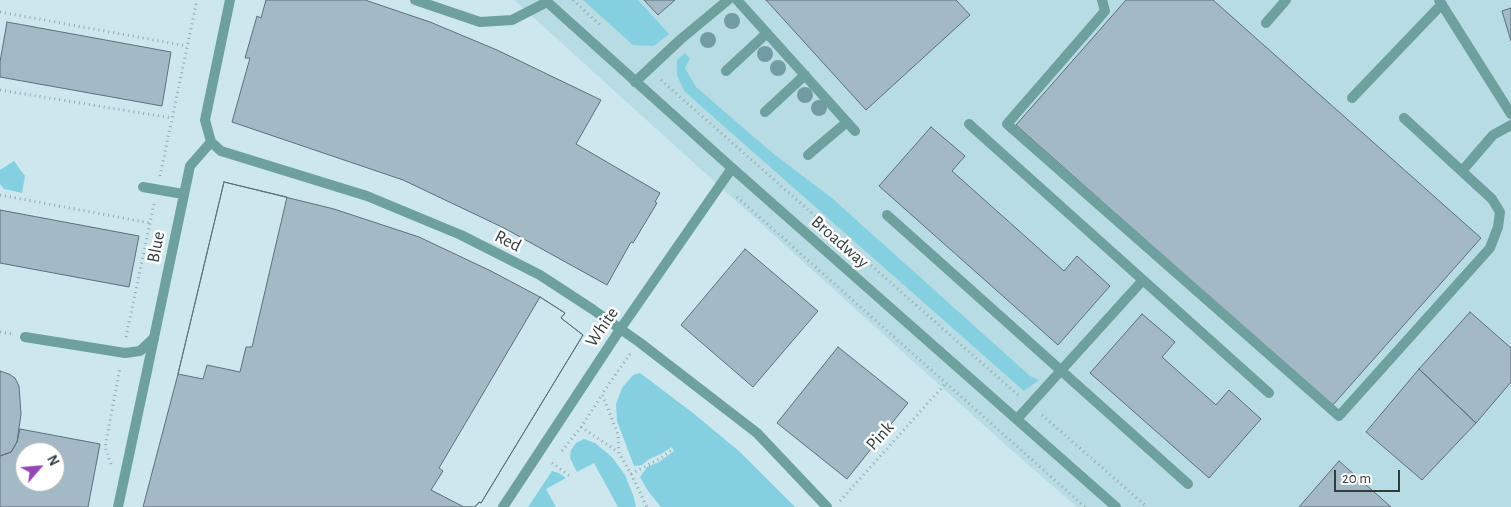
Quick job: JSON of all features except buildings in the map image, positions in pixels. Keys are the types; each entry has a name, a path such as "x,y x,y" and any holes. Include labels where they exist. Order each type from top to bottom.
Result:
{"street":[{"path":"212,142 205,120 230,0"},
{"path":"415,0 480,22 512,20 546,1"},
{"path":"634,82 681,39 728,0"},
{"path":"737,0 855,131"},
{"path":"1102,0 1105,11 1007,124 1339,416 1490,248 1498,227 1500,212 1492,199 1404,118"},
{"path":"1266,22 1286,0"},
{"name":"Broadway","path":"546,1 634,82 1116,507"},
{"path":"1352,98 1440,2 1511,114"},
{"path":"726,71 767,33"},
{"path":"765,112 805,76"},
{"path":"808,155 847,122"},
{"path":"969,124 1269,393"},
{"path":"1462,171 1493,135 1511,126"},
{"name":"Blue","path":"118,507 190,166 212,142"},
{"name":"Red","path":"212,142 221,151 367,196 461,235 540,275 621,328 757,432 827,507"},
{"name":"White","path":"503,507 621,328 732,168"},
{"path":"144,187 183,194"},
{"path":"887,215 1188,484"},
{"path":"1017,419 1143,280"},
{"path":"25,337 125,353 140,351 154,338"}],"path":[{"path":"159,181 197,0"},
{"path":"573,0 602,27"},
{"path":"0,12 187,46"},
{"path":"648,69 1147,507"},
{"path":"0,90 172,118"},
{"path":"0,195 150,223"},
{"path":"547,470 581,427 639,342"},
{"name":"Pink","path":"834,507 946,383"},
{"path":"602,394 618,434 619,452 647,507"},
{"path":"581,427 619,452"},
{"path":"631,474 661,458 673,449"},
{"path":"552,463 570,476"}],"shaded area":[{"path":"514,0 1511,0 1511,507 1077,507 1009,448"},
{"path":"583,0 638,0 669,34 654,46 633,45"},
{"path":"685,53 690,59 685,68 696,87 770,151 833,199 1030,376 1039,380 1024,391 684,91 677,75 677,60"},
{"path":"14,161 25,176 22,193 4,189 0,184 0,170"},
{"path":"640,373 740,452 795,507 661,507 640,477 647,467 659,462 674,451 672,447 649,459 642,465 634,466 617,421 616,404 622,388 633,375"},
{"path":"584,439 595,443 612,457 625,475 636,507 618,507 594,463 577,472 570,458 571,450 576,443"},
{"path":"552,471 566,478 546,489 556,507 528,507"}]}
